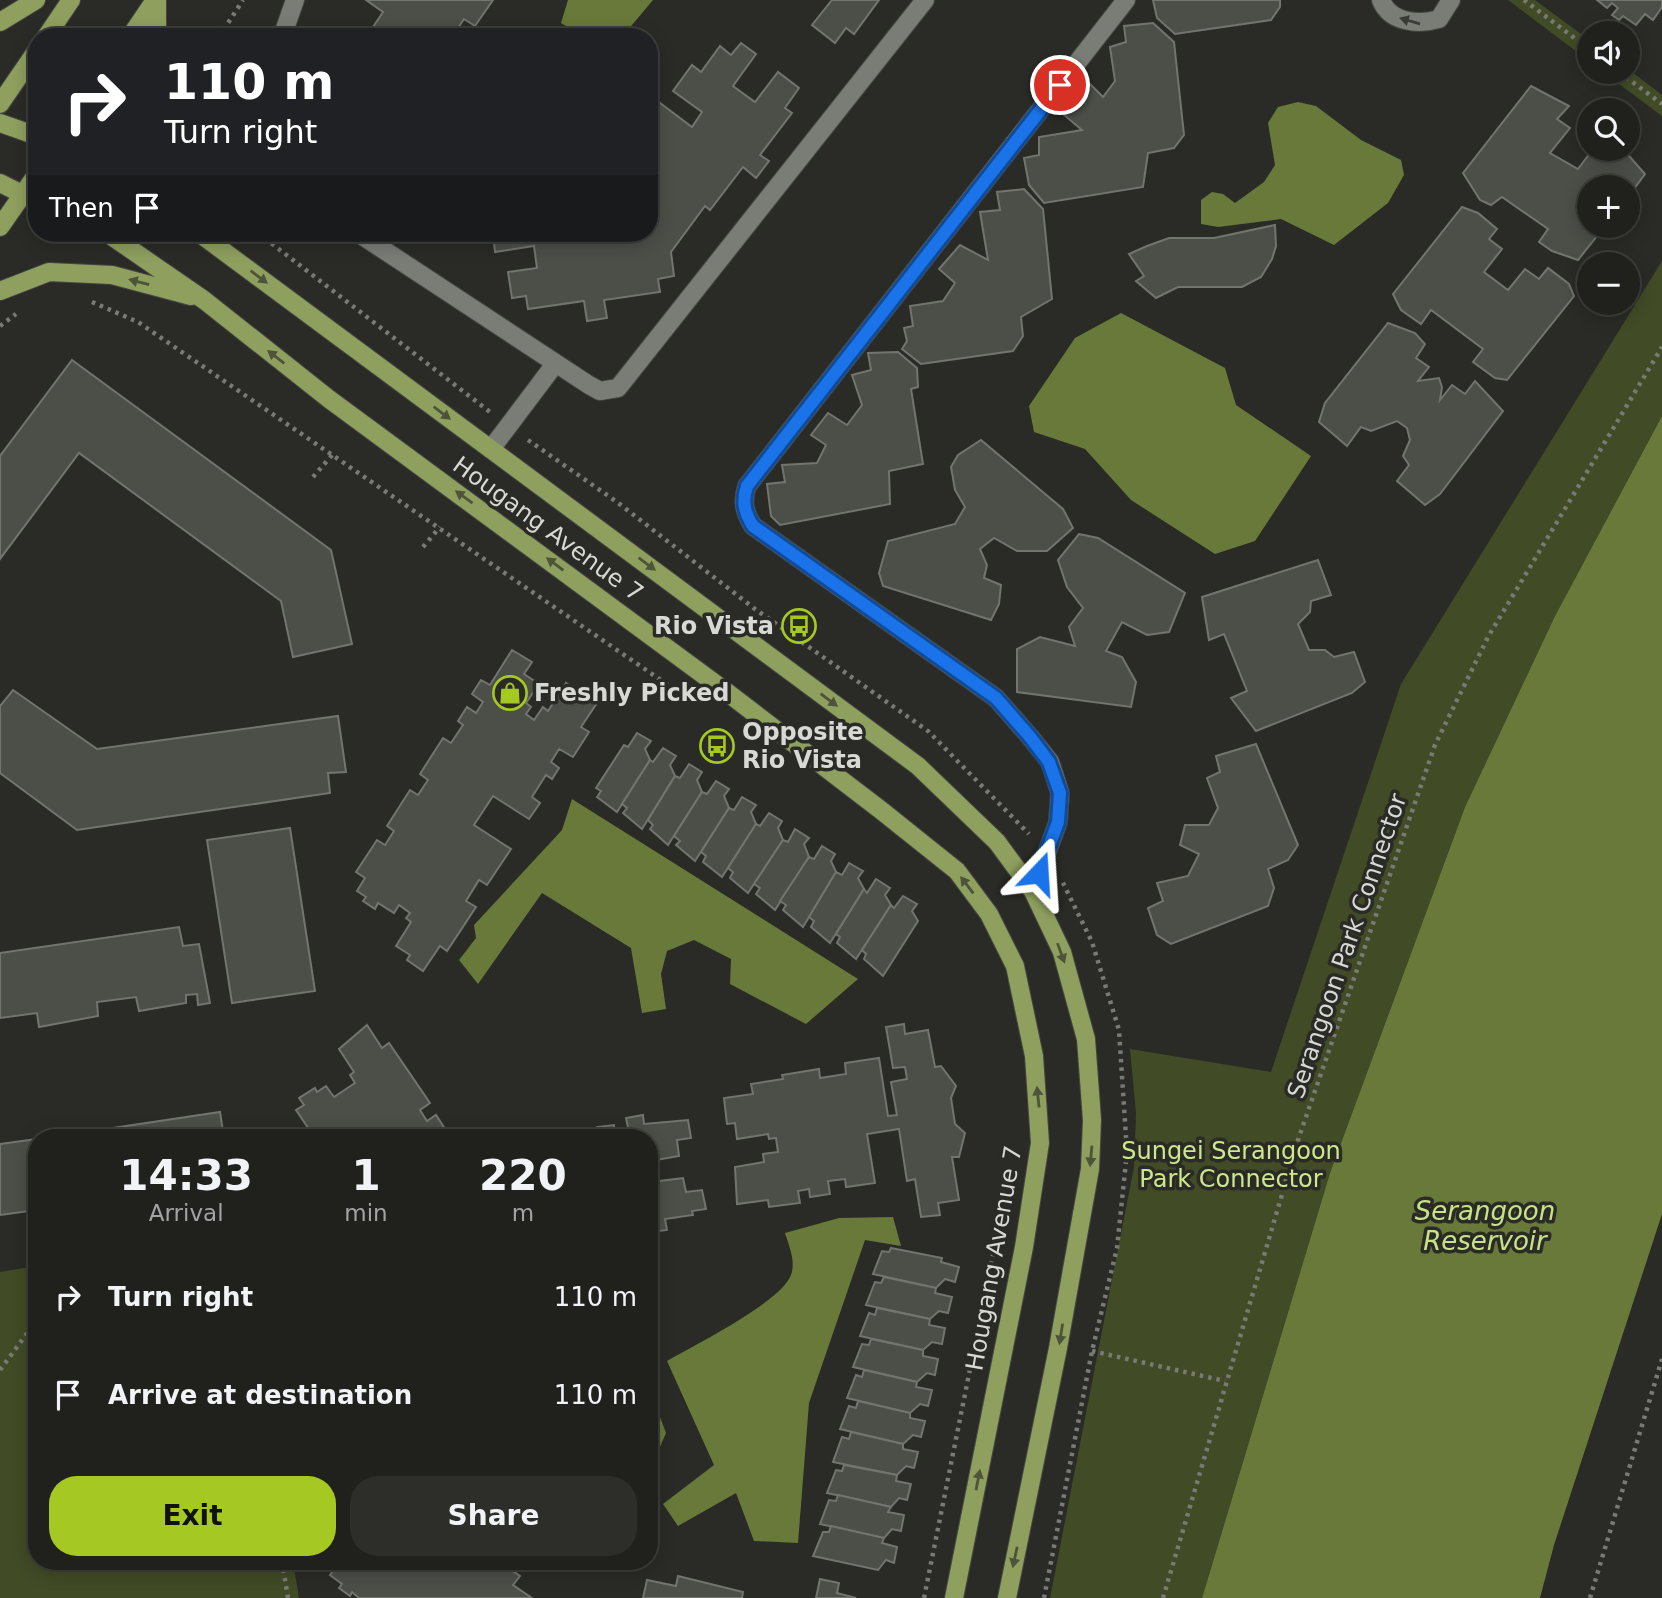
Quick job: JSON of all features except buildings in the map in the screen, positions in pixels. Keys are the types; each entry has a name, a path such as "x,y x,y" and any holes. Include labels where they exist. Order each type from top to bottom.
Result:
{"main road":[{"path":"0,22 36,0"},
{"path":"52,28 71,0"},
{"path":"136,28 156,0"},
{"path":"156,0 157,28"},
{"path":"0,104 28,63"},
{"path":"0,123 28,133"},
{"path":"0,183 28,196"},
{"path":"0,227 28,199"},
{"name":"Hougang Avenue 7","path":"120,242 204,300 329,399 651,635 882,811 957,871 989,914 1015,966 1034,1056 1040,1143 1024,1247 954,1598"},
{"name":"Hougang Avenue 7","path":"213,242 918,766 997,842 1033,891 1062,952 1086,1039 1092,1143 1058,1348 1007,1598"},
{"path":"0,291 49,272 112,275 204,300"}],"lane":[{"path":"284,28 286,16 295,0"},
{"path":"372,242 600,391 618,388 925,0"},
{"path":"1033,891 1058,822 1060,793 1049,762 996,698 753,526 746,514 744,495 747,486 1126,0"},
{"path":"1381,0 1384,8 1399,18 1420,25 1439,19 1451,0"},
{"path":"491,449 555,363"}],"path":[{"path":"225,28 243,0"},
{"path":"1524,0 1577,40"},
{"path":"1635,84 1662,104"},
{"path":"270,242 508,426 617,502 755,609 928,731 1025,830 1045,855"},
{"path":"82,299 106,305 138,322 693,702"},
{"path":"0,326 23,312"},
{"name":"Serangoon Park Connector","path":"1163,1598 1299,1137 1434,745 1488,637 1662,347"},
{"path":"313,477 333,454"},
{"path":"423,547 440,527"},
{"path":"925,1598 1001,1218"},
{"path":"0,1370 28,1332"},
{"path":"1093,1351 1225,1381"},
{"path":"1590,1598 1662,1359"},
{"path":"283,1570 288,1598"}],"green space":[{"path":"1508,0 1535,0 1577,31 1577,52"},
{"path":"1640,78 1662,95 1662,116 1640,98 1619,84 1640,84"},
{"name":"Sungei Serangoon Park Connector","path":"1662,261 1662,416 1555,616 1465,807 1330,1173 1202,1598 1050,1598 1134,1167 1136,1113 1130,1049 1271,1072 1401,684 1629,315 1640,315 1640,297"},
{"path":"28,1267 28,1570 294,1570 299,1598 0,1598 0,1272"}],"water":[{"path":"568,0 653,0 630,28 569,28 561,23"},
{"path":"1298,102 1316,106 1361,140 1401,160 1404,175 1388,203 1334,245 1281,219 1218,227 1201,224 1201,200 1212,192 1223,194 1235,203 1264,182 1275,165 1268,123 1278,107"},
{"path":"1121,313 1225,368 1236,405 1311,456 1255,541 1215,554 1131,500 1085,449 1034,432 1029,406 1075,338"},
{"name":"Serangoon Reservoir","path":"1662,416 1662,1214 1554,1545 1540,1598 1202,1598 1330,1173 1465,807 1555,616"},
{"path":"572,799 858,979 806,1024 730,984 731,959 694,940 667,951 661,974 666,1009 642,1013 631,948 542,893 478,984 459,960 476,938 474,925 562,830"},
{"path":"893,1217 901,1246 865,1240 809,1403 798,1543 754,1541 736,1493 678,1526 663,1504 714,1465 667,1361 755,1310 784,1286 791,1275 793,1264 785,1233 839,1218"},
{"path":"658,1412 666,1433 658,1451"}],"place":[{"name":"Rio Vista","path":"799,626"},
{"name":"Freshly Picked","path":"510,693"},
{"name":"Opposite Rio Vista","path":"717,746"}],"route":[{"path":"1039,873 1058,822 1060,793 1049,762 1031,738 996,698 753,526 746,514 744,495 747,486 1060,85"}]}
